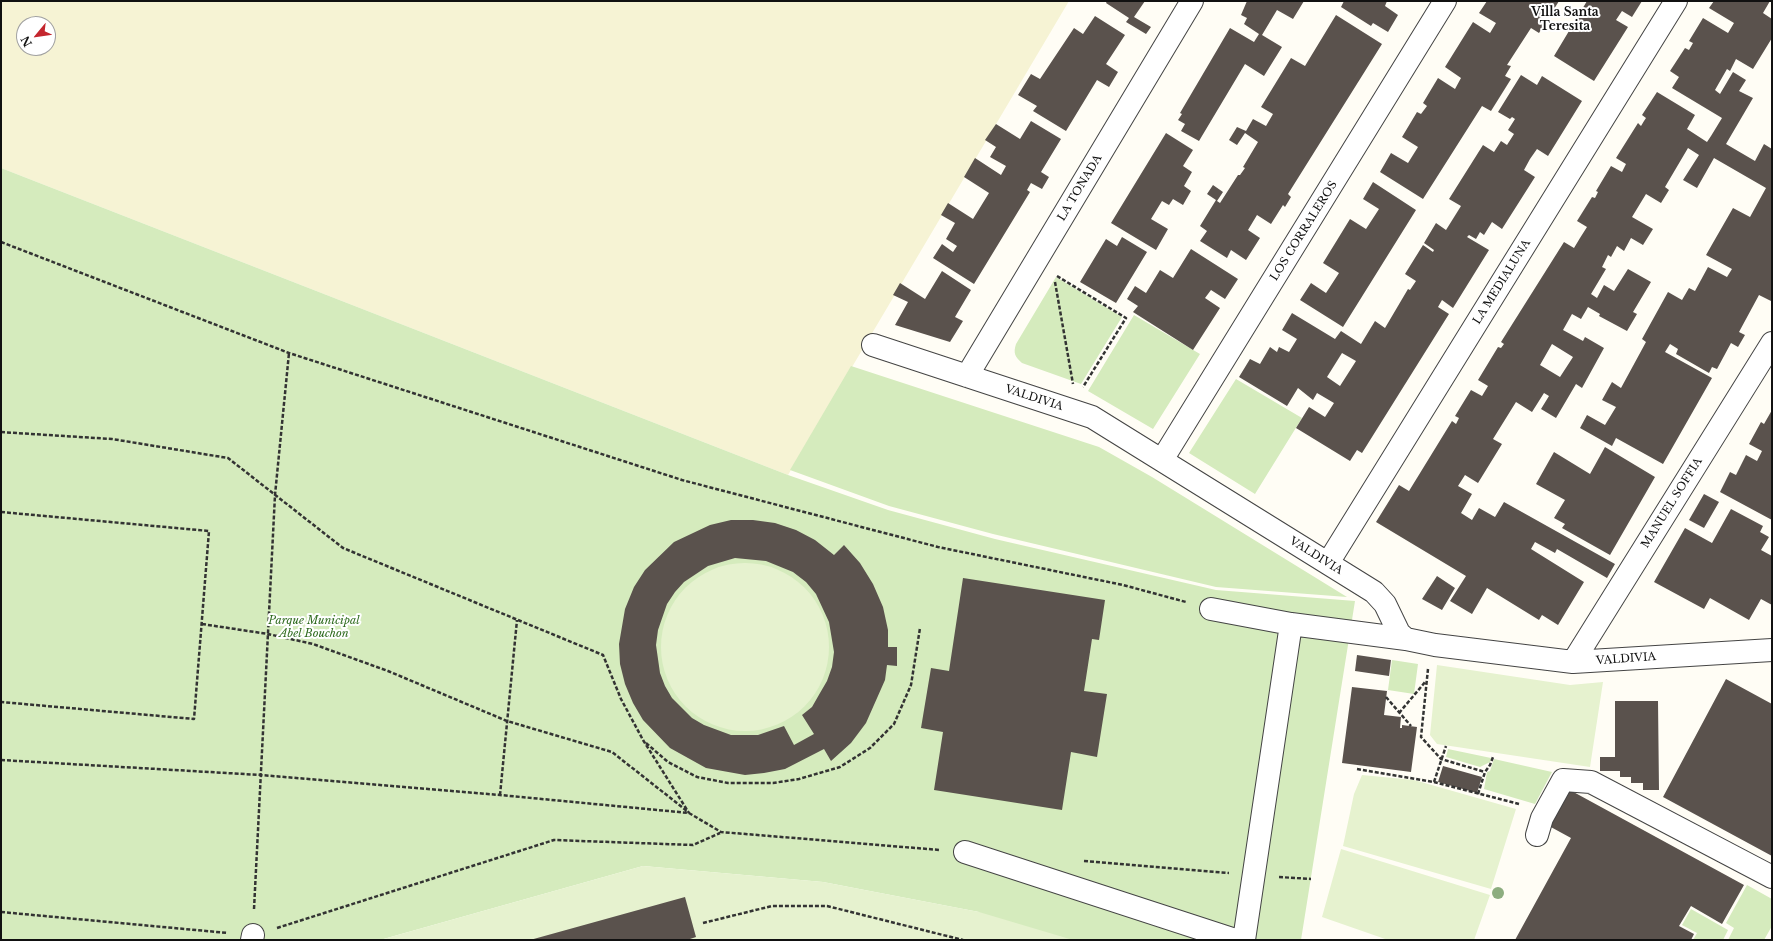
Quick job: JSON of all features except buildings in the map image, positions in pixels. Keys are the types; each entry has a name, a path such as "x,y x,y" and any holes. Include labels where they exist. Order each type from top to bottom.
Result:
{"street":[{"name":"LA TONADA","path":"967,376 1192,1"},
{"name":"LOS CORRALEROS","path":"1162,460 1446,1"},
{"name":"LA MEDIALUNA","path":"1328,563 1676,1"},
{"name":"MANUEL SOFFIA","path":"1573,662 1772,343"},
{"name":"VALDIVIA","path":"873,345 1092,417 1374,592 1385,604 1399,632 1406,639 1435,645 1573,662 1772,650"},
{"path":"1211,609 1291,624 1406,639"},
{"path":"1244,940 1291,624"},
{"path":"1536,835 1542,818 1563,780 1591,782 1772,877"},
{"path":"964,852 1235,940"}],"path":[{"path":"1,242 289,353 682,480 938,547 1123,585 1211,609"},
{"path":"1074,388 1054,274 1126,318 1080,391"},
{"path":"252,938 275,495 289,353"},
{"path":"1,432 112,439 228,458 342,548 603,655 621,699 643,740 689,813"},
{"path":"1,512 209,531 194,719 1,702"},
{"path":"500,795 517,620"},
{"path":"202,624 268,634 313,644 388,671 507,721 612,752 689,813 721,832 964,852"},
{"path":"643,740 668,762 697,777 728,783 780,782 799,779 840,767 870,748 894,724 911,685 920,628"},
{"path":"1429,662 1421,737 1441,759 1485,772"},
{"path":"1399,713 1427,680"},
{"path":"1386,697 1411,726"},
{"path":"1434,782 1446,746"},
{"path":"1478,794 1485,772 1493,757"},
{"path":"1,760 261,775 500,795 689,813"},
{"path":"1357,769 1434,782 1525,806"},
{"path":"1,912 252,938 554,840 693,845 721,832"},
{"path":"1082,861 1311,879"},
{"path":"704,923 772,906 828,906 964,940"}],"shaded area":[{"path":"1,1 1069,1 788,475 1,168"}],"green space":[{"name":"Parque Municipal Abel Bouchon","path":"1,168 788,475 888,510 995,539 1216,590 1355,601 1301,940 984,940 979,912 823,882 643,866 380,940 1,940"},
{"path":"1056,277 1122,317 1081,384 1022,363 1015,355 1016,344"},
{"path":"1134,315 1200,354 1153,429 1088,391"},
{"path":"851,366 1099,447 1152,477 1347,597 1216,587 993,534 889,506 790,470"},
{"path":"1236,379 1302,418 1255,494 1189,453"},
{"path":"745,563 769,567 784,573 798,582 810,594 819,608 825,623 829,647 825,671 819,686 810,700 798,712 784,721 769,727 745,731 721,727 706,721 692,712 680,700 671,686 665,671 661,647 665,623 671,608 680,594 692,582 706,573 721,567"},
{"path":"1392,660 1418,664 1414,694 1388,690"},
{"path":"1437,665 1570,685 1603,682 1590,767 1437,744 1430,735"},
{"path":"1448,749 1491,758 1490,762 1480,767 1446,757"},
{"path":"1494,759 1552,772 1535,804 1484,789 1487,772 1490,771"},
{"path":"1362,775 1414,780 1516,809 1491,889 1343,846 1354,794"},
{"path":"1341,849 1490,895 1474,940 1388,940 1322,917"},
{"path":"643,866 823,882 979,912 1073,940 380,940"},
{"path":"1747,885 1772,899 1772,926 1764,940 1728,940 1734,928 1726,923"},
{"path":"1691,909 1728,930 1723,940 1693,940 1697,933 1682,925"}],"district":[{"name":"Villa Santa Teresita","path":"1565,20"}]}
